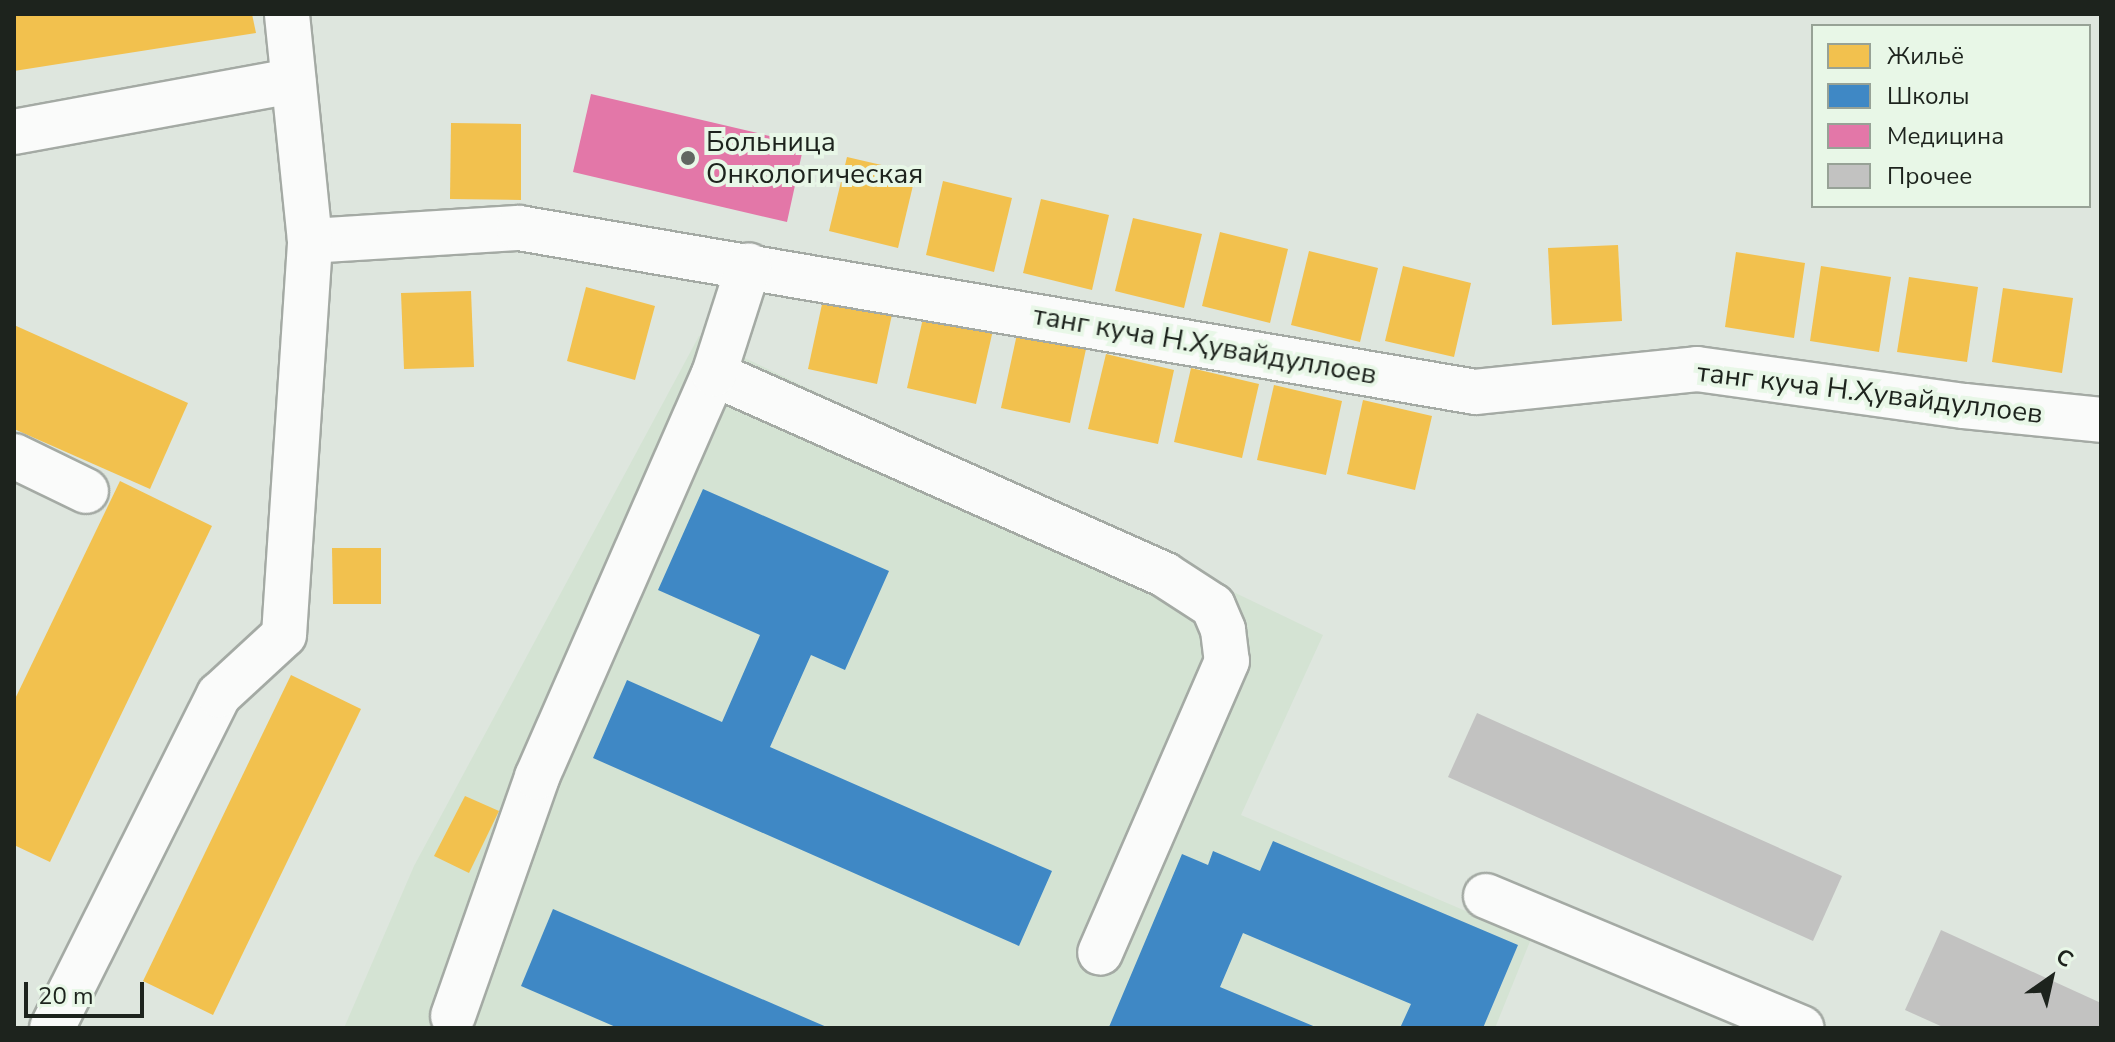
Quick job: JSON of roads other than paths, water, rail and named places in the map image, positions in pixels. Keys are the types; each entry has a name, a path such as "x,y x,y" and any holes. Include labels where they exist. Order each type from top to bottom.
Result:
{"street":[{"path":"52,1028 219,695 284,635 310,241 287,14"},
{"path":"14,132 293,81"},
{"name":"танг куча Н.Ҳувайдуллоев","path":"310,241 519,228 749,265 1475,392 1697,369 1964,406 2101,420"},
{"path":"453,1016 537,777 714,374 749,265"},
{"path":"714,374 1165,575 1213,606 1223,630 1227,661 1100,953"},
{"path":"14,456 86,491"},
{"path":"1486,896 1802,1028"}],"place":[{"name":"Больница Онкологическая","path":"688,158"}]}
